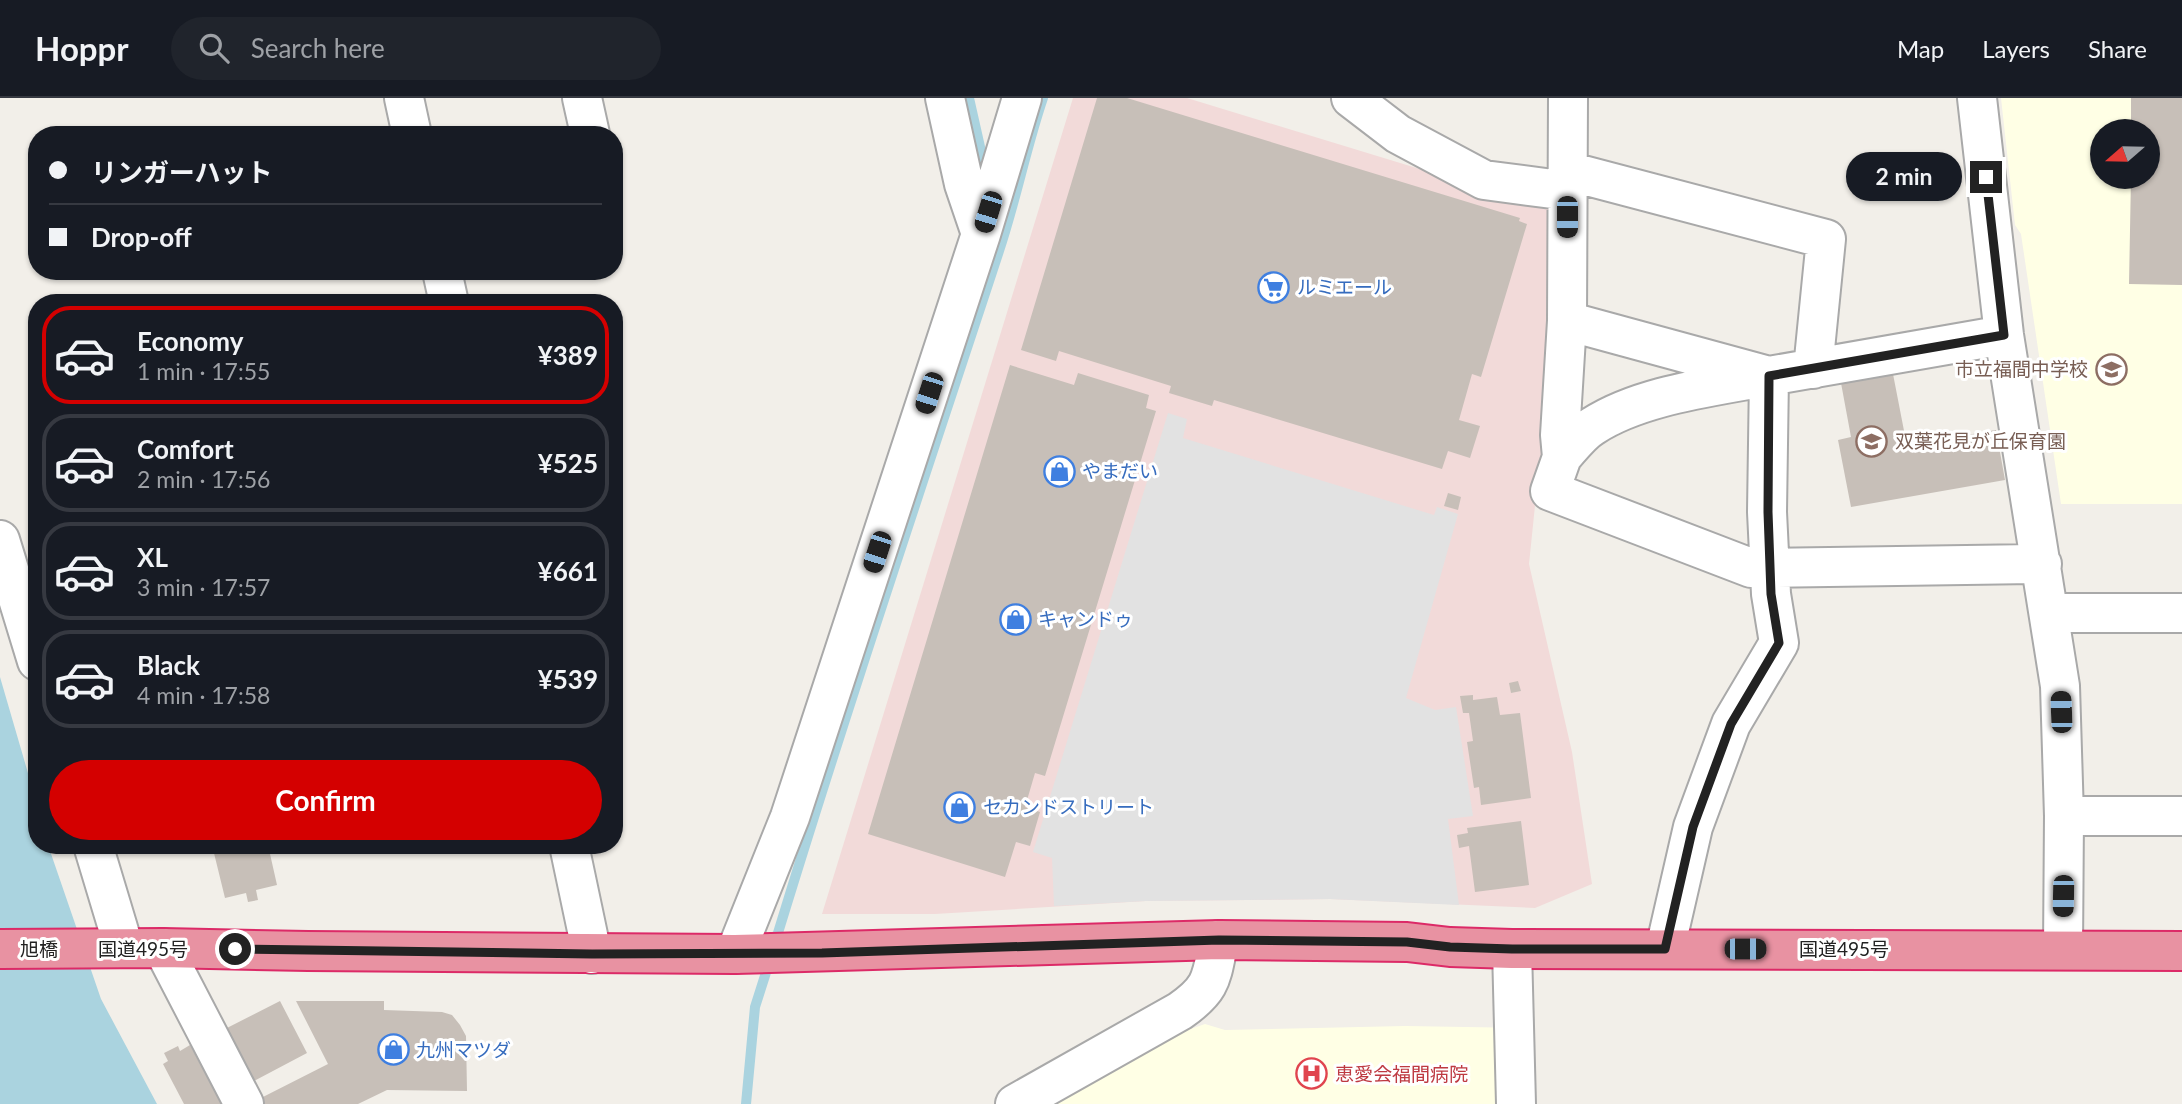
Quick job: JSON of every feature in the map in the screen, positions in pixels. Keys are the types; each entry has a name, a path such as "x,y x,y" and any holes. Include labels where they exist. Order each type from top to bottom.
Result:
{"highway":[{"name":"国道495号","path":"78,949 163,947 735,954 1219,940 1407,942 1450,947 1512,949 2182,951"},
{"name":"旭橋","path":"0,949 78,949"}],"street":[{"path":"404,98 410,126"},
{"path":"582,98 588,126"},
{"path":"945,98 964,184 981,234"},
{"path":"735,954 790,817 981,234 1022,98"},
{"path":"1351,98 1398,134 1484,180 1568,181 1826,239 1813,369"},
{"path":"1562,457 1560,435 1567,321 1568,98"},
{"path":"1977,98 2004,335 2060,686 2064,816 2063,949"},
{"path":"1567,321 1769,376"},
{"path":"2004,335 1769,376 1625,409 1591,427 1562,457 1550,491 1751,568 2042,564"},
{"path":"1665,949 1698,814 1731,724 1779,643 1771,594 1768,512 1769,376"},
{"path":"0,540 28,632"},
{"path":"2050,612 2182,613"},
{"path":"2064,816 2182,816"},
{"path":"96,854 124,948"},
{"path":"571,854 592,954"},
{"path":"1015,1104 1180,1011 1200,997 1210,981 1219,940"},
{"path":"163,947 244,1104"},
{"path":"1512,949 1516,1104"}],"shaded area":[{"path":"1073,98 1187,98 1482,188 1559,198 1551,458 1536,496 1529,564 1572,752 1592,884 1535,908 1330,899 1146,901 935,914 822,914"},
{"name":"市立福間中学校","path":"2001,98 2182,98 2182,504 2061,504 2021,234 2015,225"},
{"path":"1168,413 1187,419 1183,438 1434,515 1437,507 1458,514 1406,698 1435,710 1456,707 1473,816 1448,819 1459,905 1330,899 1146,901 1054,906 1052,858 1033,852"},
{"name":"恵愛会福間病院","path":"1205,1024 1225,1030 1405,1026 1530,1028 1531,1104 1040,1104 1147,1044"}],"water":[{"path":"0,677 28,773 28,854 51,854 101,999 157,1104 0,1104"}],"building":[{"name":"ルミエール","path":"1097,98 1127,98 1520,218 1519,221 1527,224 1481,377 1472,374 1459,420 1480,426 1470,458 1448,451 1442,469 1214,400 1212,406 1169,393 1171,386 1059,351 1056,361 1021,350"},
{"path":"2131,98 2182,98 2182,285 2129,284 2131,189 2160,189 2160,119 2131,119"},
{"path":"1010,365 1074,385 1078,373 1149,395 1146,408 1156,411 1045,776 1035,773 1025,807 1040,812 1030,846 1016,842 1005,877 868,834"},
{"name":"双葉花見が丘保育園","path":"1893,374 1906,441 1929,437 1931,448 1956,443 1955,437 1996,430 2005,480 1851,507 1838,440 1851,437 1841,383"},
{"path":"1448,493 1461,497 1458,510 1444,506"},
{"path":"1518,681 1521,691 1511,693 1509,683"},
{"path":"1473,695 1473,700 1497,697 1500,715 1520,713 1531,798 1481,805 1479,787 1474,788 1467,742 1473,741 1469,713 1463,713 1460,696"},
{"path":"1521,821 1529,885 1475,892 1469,846 1459,848 1457,835 1468,833 1467,828"},
{"path":"214,854 270,854 277,885 256,890 258,900 248,902 246,893 225,898"},
{"path":"280,1001 307,1053 250,1083 223,1030"},
{"name":"九州マツダ","path":"296,1001 384,1001 384,1010 442,1012 452,1015 466,1036 467,1091 387,1090 358,1104 262,1104 259,1099 328,1064"},
{"path":"190,1045 222,1104 184,1104 163,1064 168,1061 164,1053 178,1046 180,1051"}],"waterway":[{"path":"969,98 985,169"},
{"path":"774,946 856,685 999,251 1043,98"},
{"path":"746,1104 755,1007 770,960"}],"place":[{"name":"ルミエール","path":"1274,287"},
{"name":"市立福間中学校","path":"2111,369"},
{"name":"双葉花見が丘保育園","path":"1872,441"},
{"name":"やまだい","path":"1059,471"},
{"name":"キャンドゥ","path":"1015,619"},
{"name":"セカンドストリート","path":"960,807"},
{"name":"九州マツダ","path":"393,1050"},
{"name":"恵愛会福間病院","path":"1312,1074"}],"route":[{"path":"235,949 592,954 822,953 1219,940 1407,942 1450,947 1512,949 1665,949 1693,827 1731,724 1779,643 1771,594 1768,512 1769,376 2004,335 1986,177"}]}
